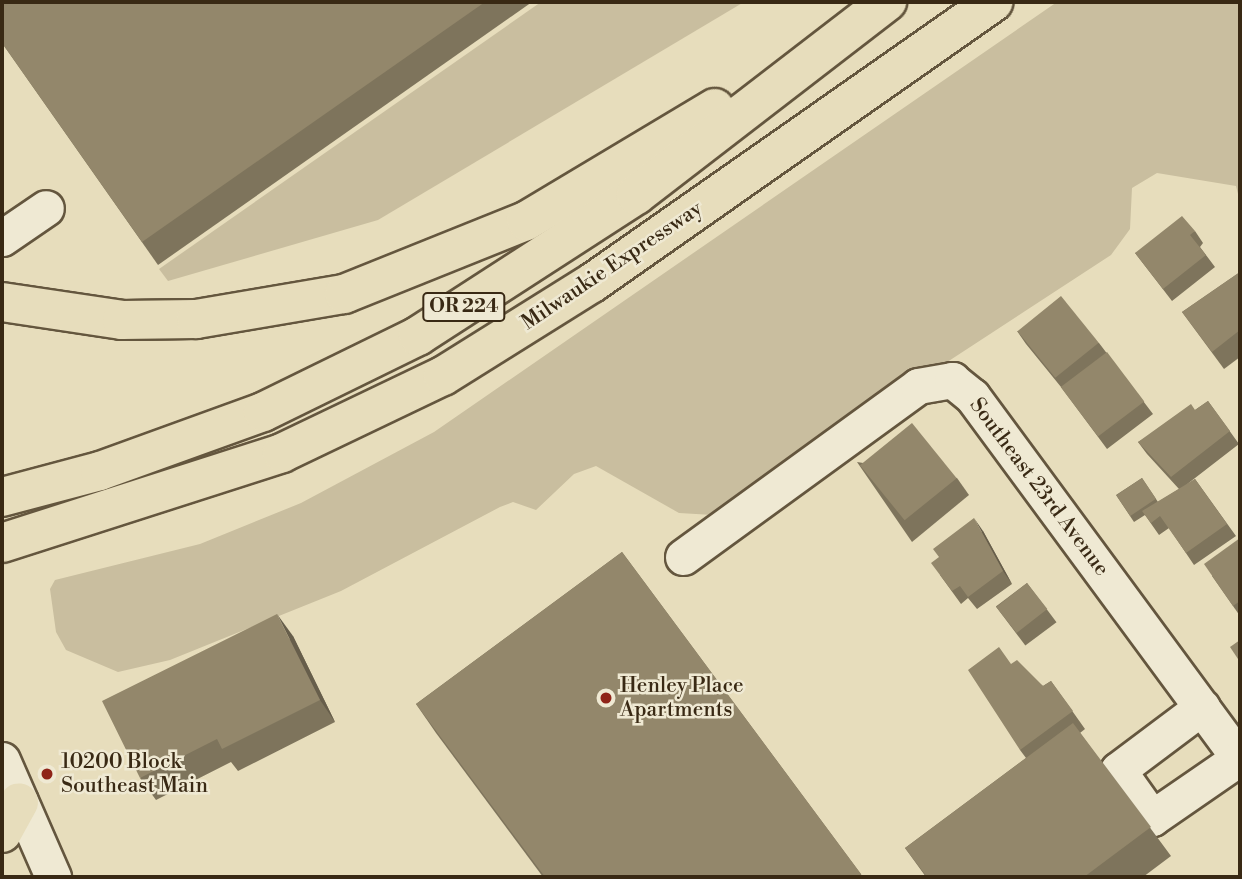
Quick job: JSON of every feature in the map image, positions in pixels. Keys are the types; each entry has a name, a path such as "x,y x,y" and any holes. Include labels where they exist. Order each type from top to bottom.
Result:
{"highway":[{"name":"Milwaukie Expressway","path":"18,539 282,453 443,376 592,283 994,2"},
{"path":"2,302 122,320 196,319 344,294 526,220 872,12"},
{"name":"OR 224","path":"9,495 100,471 263,412 418,336 636,195 872,12"}],"street":[{"path":"2,238 46,208"},
{"name":"Southeast 23rd Avenue","path":"683,557 918,386 952,380 972,396 1239,759"},
{"path":"1202,708 1118,770 1152,818 1239,759"},
{"path":"2,760 10,817 53,877"}],"shaded area":[{"path":"541,2 744,2 378,220 168,281 159,269"},
{"path":"1057,2 1240,2 1240,202 1236,186 1157,173 1132,188 1130,229 1111,255 713,515 679,513 596,466 574,474 536,510 513,502 500,507 341,591 170,660 118,672 66,650 56,632 50,589 55,580 200,544 301,503 434,432"}],"building":[{"path":"2,2 485,2 142,242 2,43"},
{"path":"1182,216 1195,231 1190,235 1206,255 1163,289 1135,253"},
{"path":"1240,272 1240,330 1212,352 1182,312"},
{"path":"1061,296 1099,343 1055,378 1017,331"},
{"path":"1107,352 1144,402 1098,436 1061,387"},
{"path":"1208,401 1230,431 1171,477 1138,442 1191,404 1195,410"},
{"path":"912,423 957,478 905,520 860,465"},
{"path":"1142,478 1156,499 1130,516 1116,495"},
{"path":"1195,479 1227,524 1186,553 1160,516 1151,523 1142,511"},
{"path":"974,518 1003,571 968,597 960,586 952,591 931,563 939,557 933,549"},
{"path":"1240,538 1240,601 1233,606 1204,564"},
{"name":"Henley Place Apartments","path":"622,552 861,874 857,877 545,877 416,704"},
{"path":"1027,583 1047,609 1017,633 996,607"},
{"path":"277,614 320,700 222,749 217,739 140,778 102,701"},
{"path":"1240,640 1240,662 1230,647"},
{"path":"999,647 1011,664 1017,660 1043,686 1051,681 1073,711 1020,750 968,670"},
{"path":"1073,723 1151,827 1084,877 927,877 905,848"}],"place":[{"name":"Henley Place Apartments","path":"606,698"},
{"name":"10200 Block Southeast Main","path":"47,774"}]}
